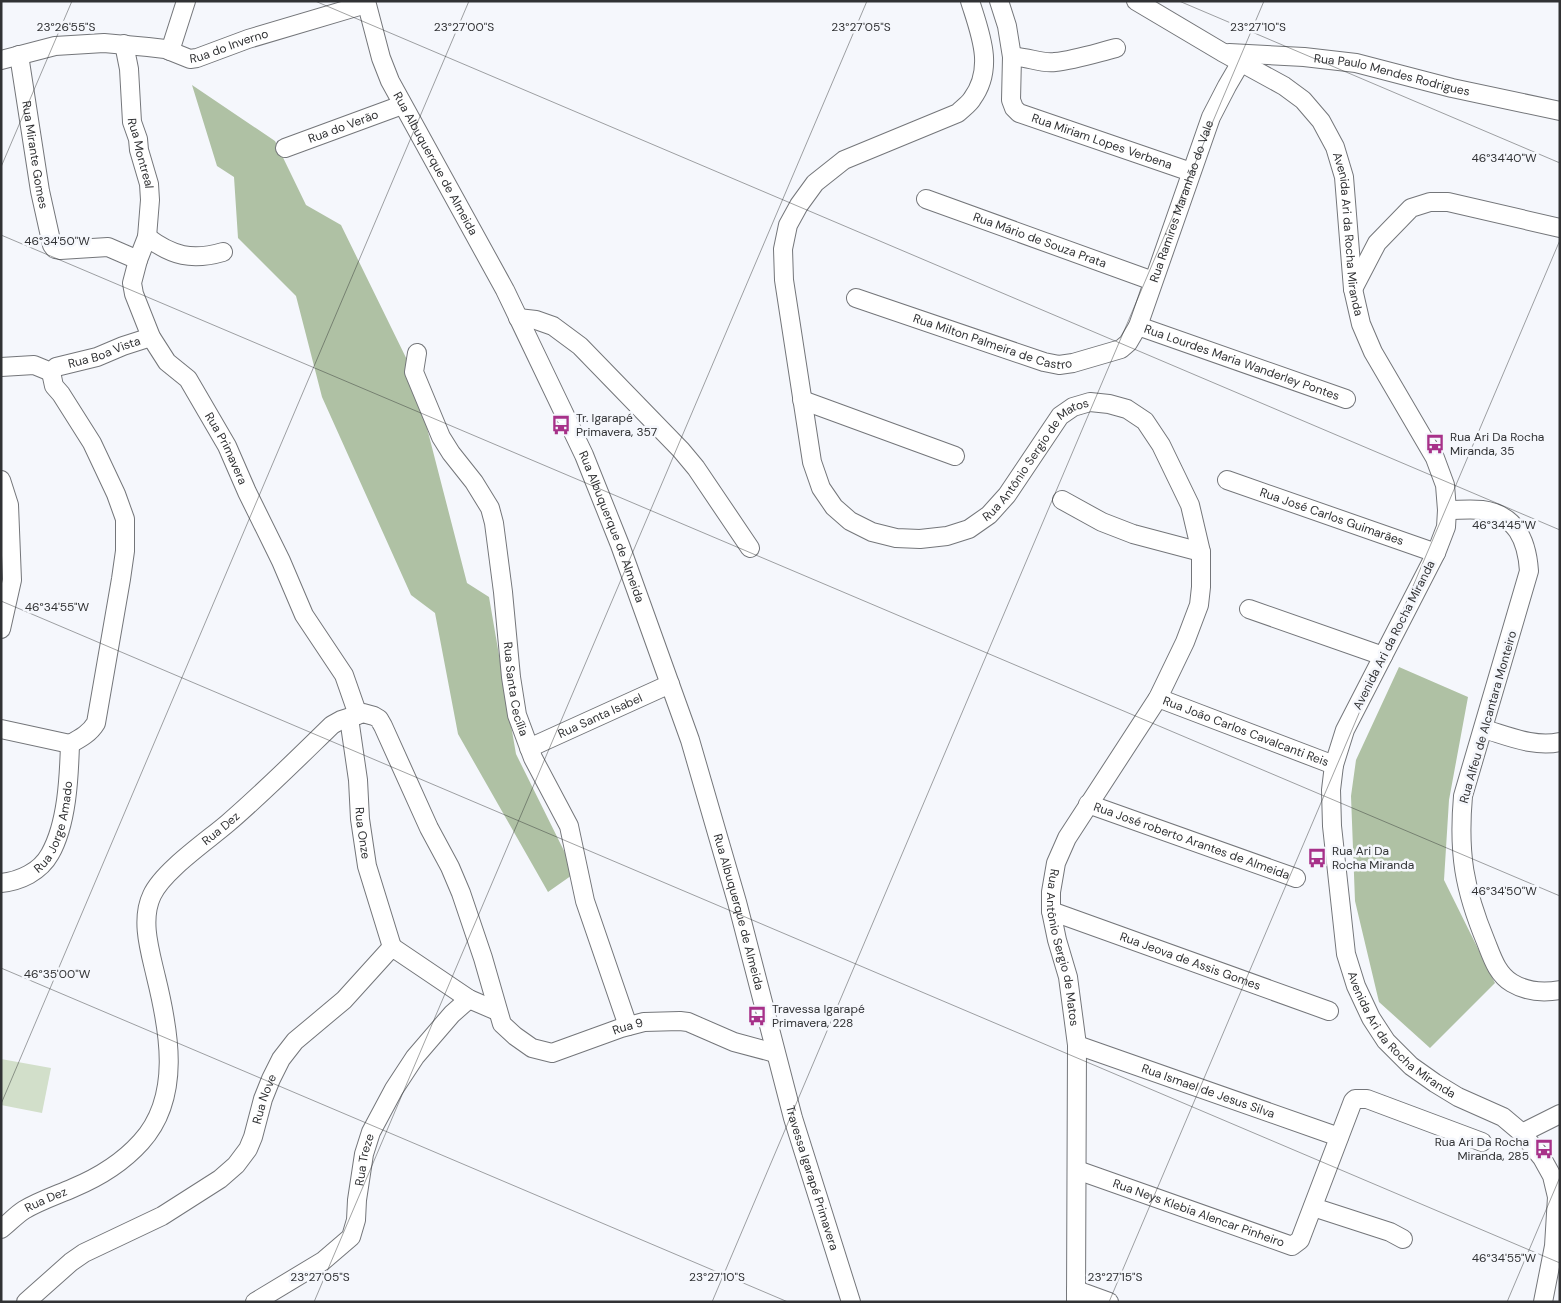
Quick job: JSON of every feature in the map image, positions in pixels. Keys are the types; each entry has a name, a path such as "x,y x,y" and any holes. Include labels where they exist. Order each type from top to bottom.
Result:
{"street":[{"path":"170,51 186,1"},
{"name":"Rua Antônio Sergio de Matos","path":"970,1 984,49 985,67 981,84 972,100 958,113 844,160 816,183 799,204 788,225 783,249 784,280 812,462 821,488 834,507 850,521 872,532 896,538 920,539 947,536 969,528 989,515 1007,495 1060,416 1073,407 1090,402 1109,404 1127,409 1145,421 1161,445 1190,504 1201,552 1199,604 1185,642 1158,698 1067,838 1056,863 1051,892 1051,911 1068,977 1077,1045 1076,1296"},
{"path":"999,1 1007,26 1012,57 1023,56 1041,62 1054,62 1116,48"},
{"name":"Avenida Ari da Rocha Miranda","path":"1136,1 1284,86 1303,100 1321,121 1335,146 1344,177 1353,289 1361,324 1373,352 1435,458 1445,484 1446,527 1436,553 1345,730 1334,765 1331,790 1332,826 1346,954 1356,986 1371,1018 1386,1041 1411,1066 1435,1084 1458,1097 1503,1117 1522,1133 1542,1158 1552,1176 1556,1197 1557,1244 1543,1302"},
{"name":"Rua do Inverno","path":"1,60 55,46 104,43 170,51 190,59 197,58 248,39 366,3"},
{"name":"Rua Albuquerque de Almeida","path":"366,3 381,58 390,81 462,210 518,318 584,455 620,546 690,740 720,841 767,1015 775,1053"},
{"name":"Rua Montreal","path":"124,44 129,68 132,122 138,139 140,159 148,184 150,200 148,237 138,260"},
{"name":"Rua Paulo Mendes Rodrigues","path":"1222,52 1304,57 1356,63 1452,88 1560,111"},
{"name":"Rua Mirante Gomes","path":"19,55 40,191 52,244 55,249 60,250 108,247 138,260"},
{"name":"Rua Miriam Lopes Verbena","path":"1012,57 1011,100 1014,108 1019,113 1191,172"},
{"name":"Rua Ramires Maranhão do Vale","path":"1128,343 1138,326 1211,117 1242,62"},
{"name":"Rua do Verão","path":"285,148 402,105"},
{"name":"Rua Mário de Souza Prata","path":"926,199 1153,281"},
{"path":"1353,289 1377,243 1411,208 1430,202 1448,202 1560,228"},
{"path":"148,237 161,248 178,255 205,255 223,252"},
{"name":"Rua Primavera","path":"138,260 132,283 134,294 151,337 167,362 188,379 227,446 281,560 304,615 344,676 354,716"},
{"name":"Rua Milton Palmeira de Castro","path":"856,298 1044,362 1059,365 1115,351 1128,343"},
{"path":"518,318 536,320 553,326 580,346 681,450 696,468 750,548"},
{"name":"Rua Lourdes Maria Wanderley Pontes","path":"1138,326 1346,400"},
{"name":"Rua Boa Vista","path":"51,372 56,367 97,357 151,337"},
{"name":"Rua Santa Cecília","path":"417,353 414,372 441,437 474,482 490,508 494,523 517,715 529,748 569,826 585,901 628,1026"},
{"path":"1,367 34,365 51,372 54,386 92,443 116,494 125,519 125,551 99,712 93,729 82,738 70,744 1,729"},
{"path":"802,400 955,456"},
{"path":"1,480 9,505 12,580 1,629"},
{"name":"Rua José Carlos Guimarães","path":"1228,480 1436,553"},
{"path":"1062,500 1102,522 1133,534 1201,552"},
{"name":"Rua Alfeu de Alcantara Monteiro","path":"1447,510 1482,510 1498,514 1511,523 1522,537 1528,553 1529,571 1463,796 1460,828 1462,860 1467,888 1477,920 1499,971 1511,982 1529,990 1546,992 1560,990"},
{"path":"1249,609 1383,656"},
{"name":"Rua Santa Isabel","path":"529,748 670,684"},
{"name":"Rua João Carlos Cavalcanti Reis","path":"1158,698 1334,765"},
{"path":"354,716 362,713 379,719 393,745 418,804 461,893 497,1011"},
{"name":"Rua Onze","path":"354,716 360,819 367,866 392,946"},
{"name":"Rua Dez","path":"1,1229 22,1211 74,1188 103,1172 137,1146 154,1125 165,1097 168,1076 168,1042 146,922 147,907 152,894 160,882 174,868 241,811 332,725 354,716"},
{"path":"1484,729 1532,742 1550,744 1560,742"},
{"name":"Rua Jorge Amado","path":"1,883 25,878 49,856 63,817 70,744"},
{"name":"Rua José roberto Arantes de Almeida","path":"1088,804 1296,878"},
{"name":"Rua Jeova de Assis Gomes","path":"1051,911 1328,1011"},
{"path":"392,946 469,999 497,1011"},
{"name":"Rua Nove","path":"26,1302 71,1262 102,1244 162,1216 220,1179 236,1164 248,1149 263,1099 281,1058 295,1041 344,1000 392,946"},
{"name":"Rua Treze","path":"255,1302 323,1261 351,1237 356,1220 364,1154 371,1132 394,1089 415,1057 446,1020 469,999"},
{"name":"Rua 9","path":"497,1011 502,1024 514,1036 532,1048 545,1052 552,1053 644,1022 680,1021 688,1022 734,1042 775,1053"},
{"name":"Rua Ismael de Jesus Silva","path":"1077,1045 1338,1137"},
{"name":"Travessa Igarapé Primavera","path":"775,1053 793,1118 851,1302"},
{"name":"Rua Neys Klebia Alencar Pinheiro","path":"1077,1170 1292,1246 1300,1240 1338,1137 1353,1101 1358,1098 1482,1142"},
{"path":"1522,1133 1560,1114"},
{"path":"1313,1207 1390,1232 1403,1239"},
{"path":"1076,1296 1109,1302"}],"green space":[{"path":"192,85 275,141 306,205 341,225 412,370 467,583 489,597 516,754 575,873 548,892 458,734 435,613 411,595 322,397 296,296 238,238 234,177 217,166"},
{"path":"1399,667 1468,697 1449,800 1444,880 1495,983 1430,1048 1379,1002 1355,901 1351,796 1356,760"},
{"path":"1,1059 51,1068 42,1113 1,1105"}],"place":[{"name":"Tr. Igarapé Primavera, 357","path":"561,425"},
{"name":"Rua Ari Da Rocha Miranda, 35","path":"1435,444"},
{"name":"Rua Ari Da Rocha Miranda","path":"1317,858"},
{"name":"Travessa Igarapé Primavera, 228","path":"757,1016"},
{"name":"Rua Ari Da Rocha Miranda, 285","path":"1544,1149"}]}
